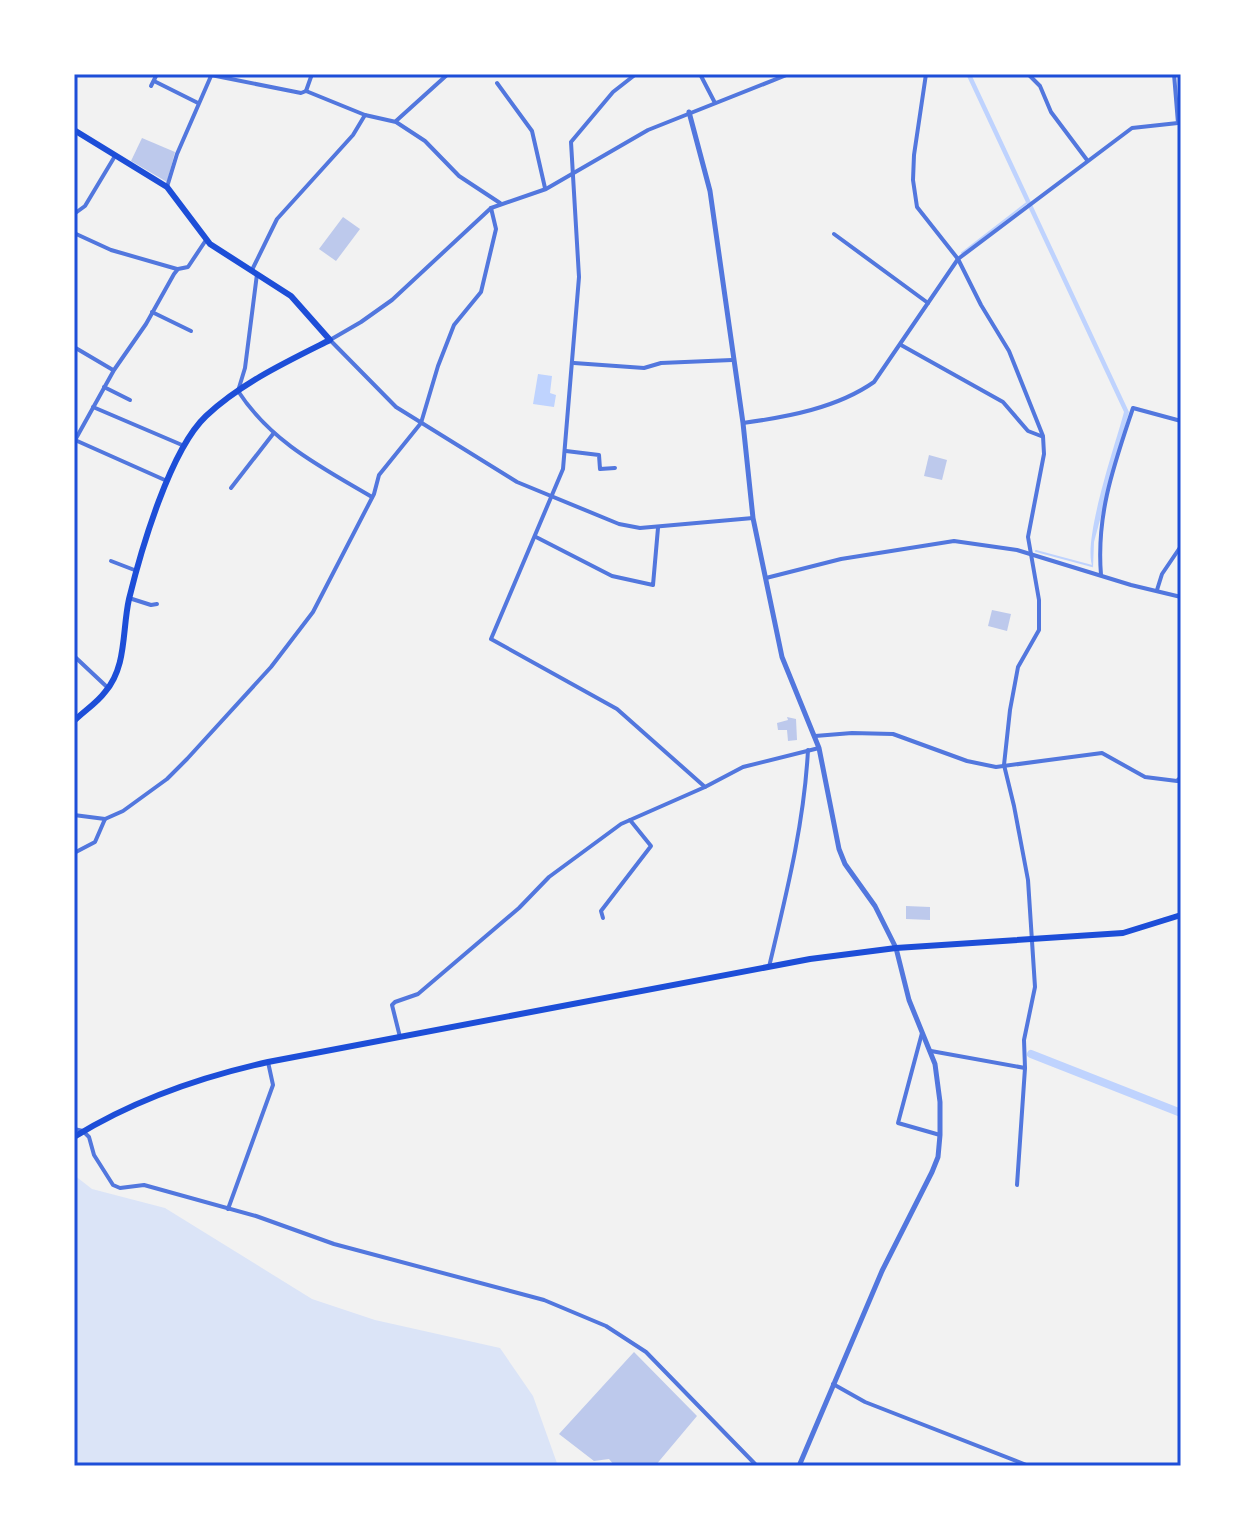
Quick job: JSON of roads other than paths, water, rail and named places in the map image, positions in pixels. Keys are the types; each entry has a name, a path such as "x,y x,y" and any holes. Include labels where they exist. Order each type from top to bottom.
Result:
{"main road":[{"path":"74,130 167,187 206,240 291,296 330,340 238,391 206,416 182,445 129,598 120,663 108,688 74,721"},
{"path":"74,1137 133,1105 181,1086 268,1062 810,959 896,948 1123,933 1181,915"}],"street":[{"path":"157,74 152,83 199,103"},
{"path":"306,91 312,74"},
{"path":"396,122 448,74"},
{"path":"636,74 613,92 571,142 579,277 566,451 552,497 491,639 617,709 705,787"},
{"path":"700,74 715,103"},
{"path":"753,518 640,528 619,524 552,497 517,482 396,407 330,340 392,300 491,208 546,189 648,130 789,74"},
{"path":"926,74 914,155 913,180 917,207 958,259 1009,351 1043,436 1044,454 1028,537 1039,600 1039,630 1018,667 1004,765 1028,880 1035,987 1024,1040 1017,1185"},
{"path":"1028,74 1040,86 1051,112 1087,160"},
{"path":"743,423 795,414 859,393 874,382 958,259 1132,128 1178,123 1174,74"},
{"path":"167,187 211,75 301,93 306,91 365,115 396,122 425,141 459,176 501,204"},
{"path":"497,83 532,131 546,189"},
{"path":"689,112 710,191 743,423 753,518 787,673 819,748 839,849 845,864 875,906 896,948 909,1000 931,1051 939,1081 938,1157 925,1190 882,1271 799,1466"},
{"path":"365,115 353,135 277,219 255,273 245,368 238,391 273,434 298,453 372,497"},
{"path":"74,214 85,206 115,156"},
{"path":"74,815 105,819 123,811 167,779 271,667 313,612 372,497 379,475 421,423 454,325 481,292 496,229 491,208"},
{"path":"74,233 111,250 178,269 188,267 206,240"},
{"path":"834,234 928,303"},
{"path":"167,481 75,441 114,370 178,269"},
{"path":"152,312 191,331"},
{"path":"901,345 1003,402 1028,431 1043,436"},
{"path":"74,347 114,370"},
{"path":"574,363 644,368 661,363 732,360"},
{"path":"104,387 130,400"},
{"path":"93,407 182,445"},
{"path":"1101,575 1098,543 1103,512 1133,408 1181,421"},
{"path":"231,488 273,434"},
{"path":"566,451 599,455 600,469 615,468"},
{"path":"536,537 612,576 653,585 658,528"},
{"path":"766,578 841,559 954,541 1017,550 1181,597"},
{"path":"1157,590 1162,574 1181,546"},
{"path":"111,561 137,571"},
{"path":"129,598 157,604"},
{"path":"74,656 108,688"},
{"path":"815,736 893,734 967,761 996,767 1102,753 1145,777 1177,781 1181,777"},
{"path":"400,1037 392,1005 395,1002 418,994 519,908 549,877 621,824 743,767 819,748"},
{"path":"769,967 792,874 806,790 808,750"},
{"path":"74,853 95,842 105,819"},
{"path":"603,918 601,911 651,846 630,820"},
{"path":"922,1031 898,1123 940,1135"},
{"path":"931,1051 1025,1068"},
{"path":"228,1209 273,1085 268,1062"},
{"path":"74,1129 83,1131 89,1137 94,1155 113,1185 120,1188 144,1185 334,1244 544,1300 606,1326 646,1352 757,1466"},
{"path":"833,1384 865,1402 1029,1466"}],"water":[{"path":"966,74 971,74 1129,412 1094,542 1093,568 1091,555 1095,516 1124,412"},
{"path":"538,374 552,376 550,393 556,395 554,407 533,404"}],"waterway":[{"path":"962,253 1028,202"},
{"path":"1036,551 1092,566"},
{"path":"1031,1054 1181,1113"}]}
